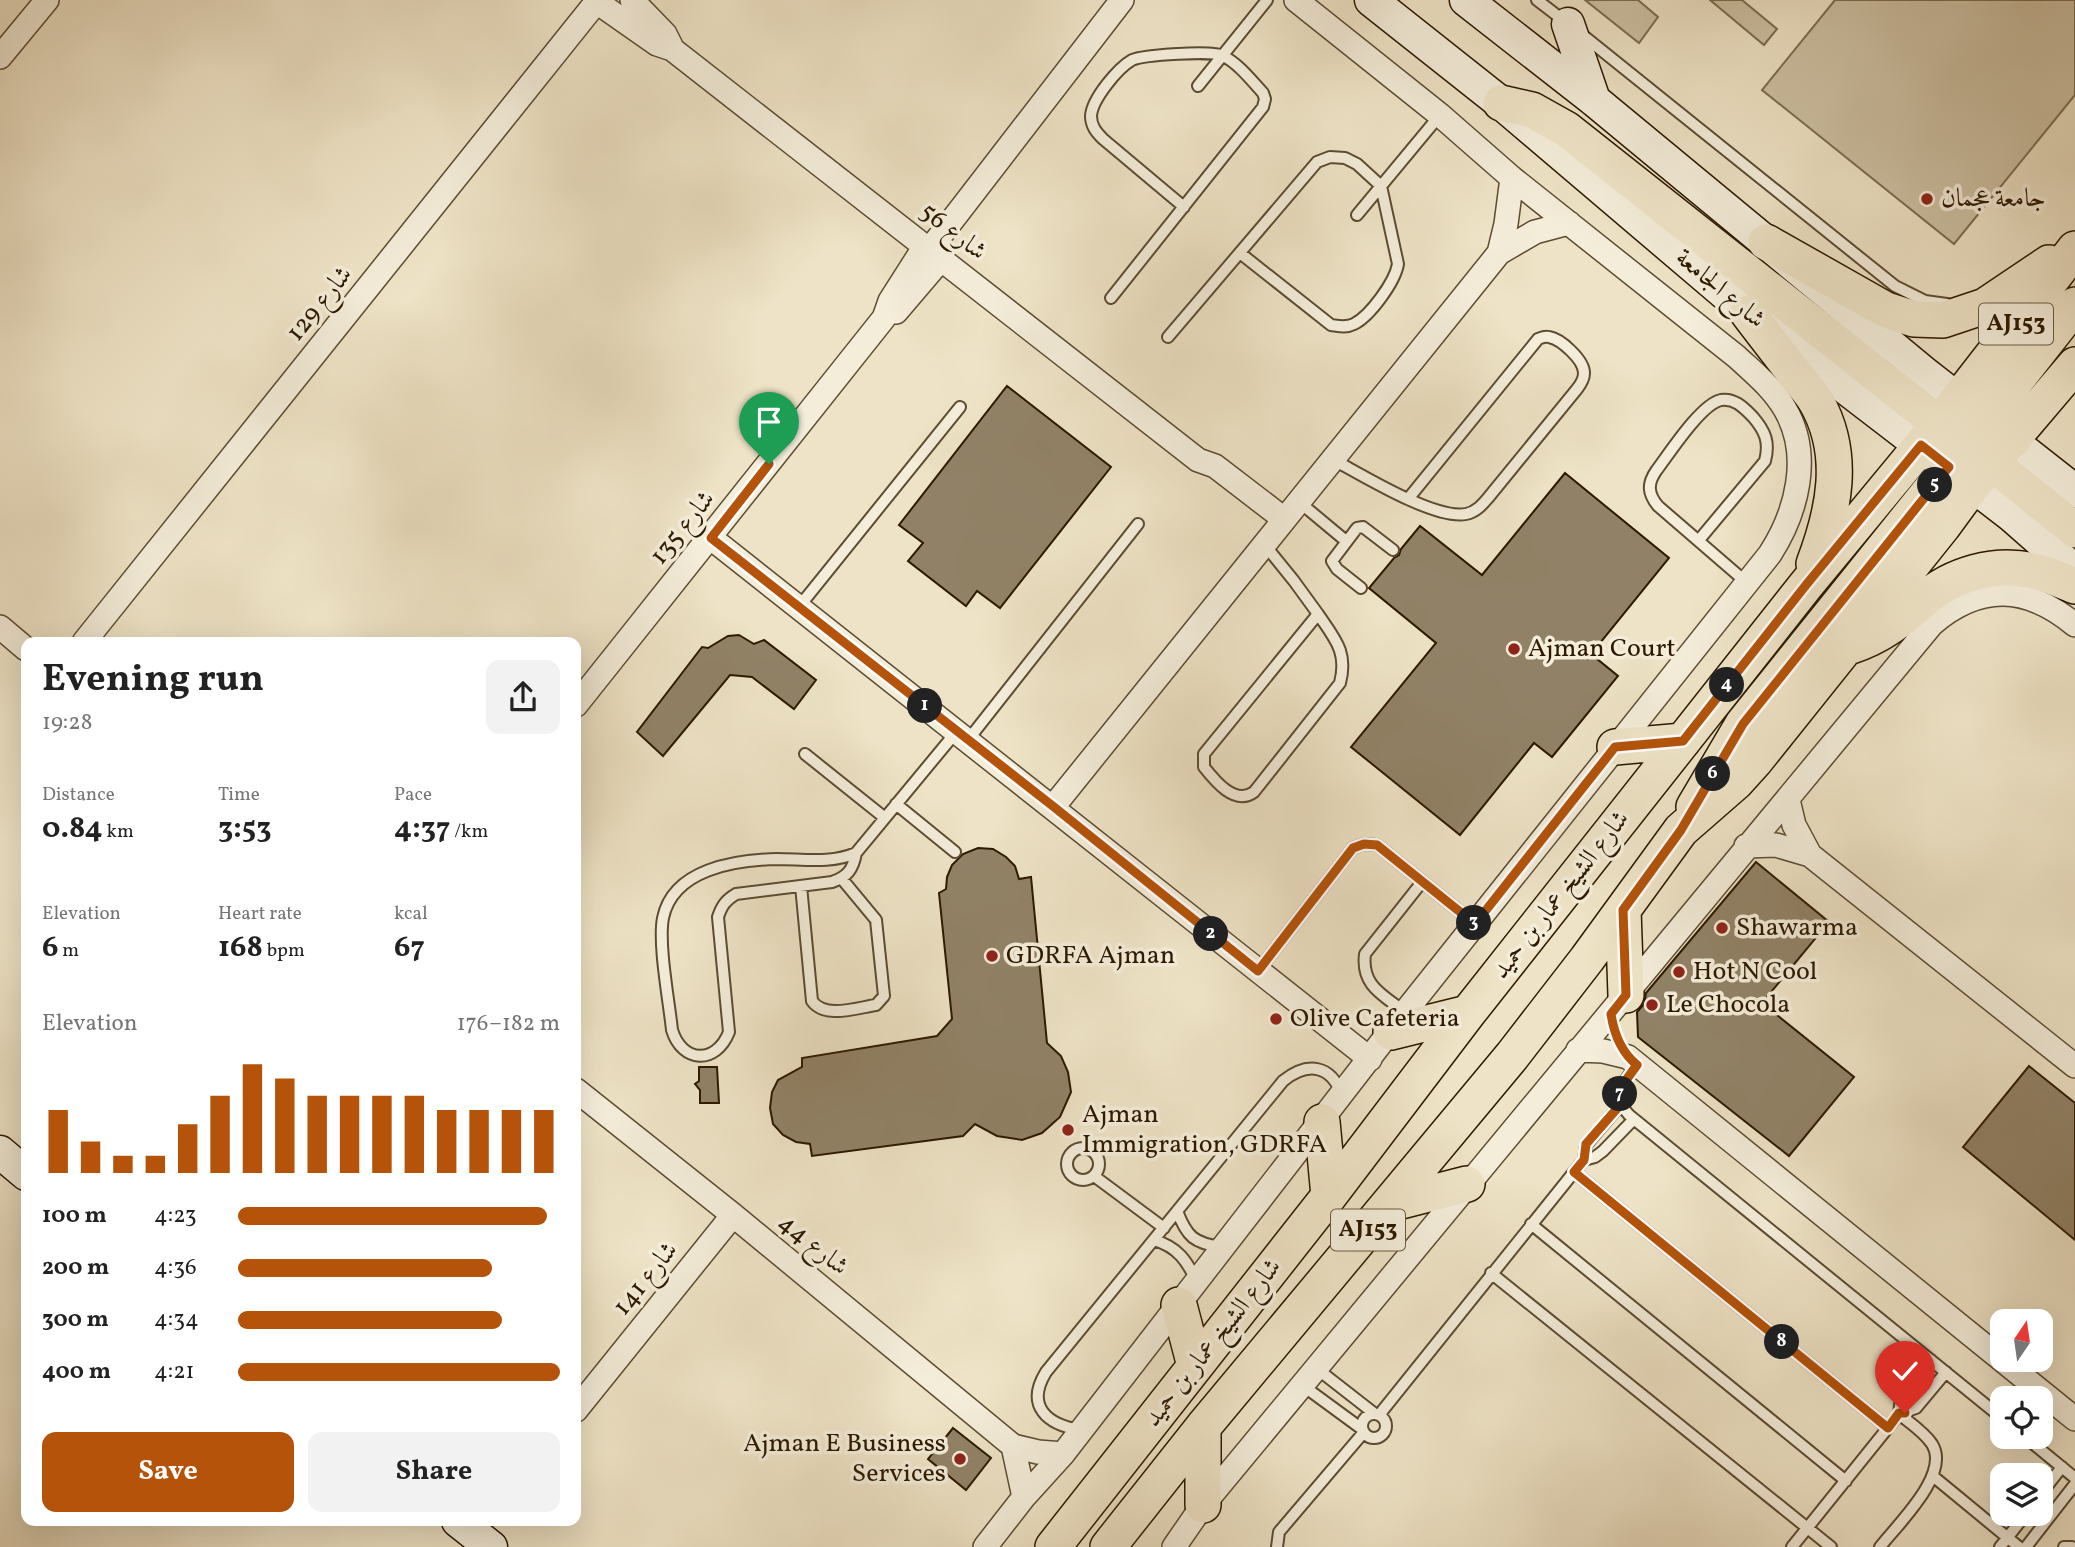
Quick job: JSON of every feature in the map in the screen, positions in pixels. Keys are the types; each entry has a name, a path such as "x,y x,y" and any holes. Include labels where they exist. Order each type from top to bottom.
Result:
{"main road":[{"name":"شارع الجامعة","path":"1371,0 1500,103 1748,313 1966,443 2075,491"},
{"name":"شارع الجامعة","path":"1466,0 1594,100 1766,242 1966,443 2075,571"},
{"path":"1568,24 1594,100"},
{"path":"1500,103 1532,110 1566,129 2075,530"},
{"path":"1766,242 1860,297 1895,313 1914,319 1943,320 1985,306 2004,296 2075,247"},
{"name":"شارع الشيخ عمار بن حميد","path":"1108,1547 1203,1427 1512,1056 1681,830 1736,782 1943,526 1966,443 2075,247"},
{"path":"1681,830 1743,724 2075,305"},
{"path":"1748,313 1816,402 1827,424 1833,449 1835,470 1832,501 1825,535 1806,585"},
{"name":"شارع الشيخ عمار بن حميد","path":"1053,1547 1329,1196 1468,1013 1806,585 1966,443 2075,365"},
{"path":"1844,648 1863,643 1888,630 1943,585 1965,575 1988,569 2011,568 2035,571 2075,586"},
{"path":"1615,747 1683,741"},
{"path":"1618,1004 1623,910"},
{"path":"1389,1035 1468,1013"},
{"path":"1329,1196 1332,1109"},
{"path":"0,1152 21,1170"},
{"path":"1389,1204 1467,1184"},
{"path":"1188,1294 1195,1366"},
{"path":"1203,1427 1203,1506"}],"street":[{"path":"0,57 47,0"},
{"name":"شارع 56","path":"632,0 665,34 672,49"},
{"name":"شارع 135","path":"581,699 884,318 890,300 932,251 1122,0"},
{"path":"985,1547 1082,1430 1475,924 1746,583 1782,536 1796,495 1799,473 1794,428 1775,393 1737,357 1512,178 1440,115 1296,0"},
{"name":"شارع 56","path":"598,1 657,44 672,49 932,251 1198,460 1206,475 1274,532"},
{"name":"شارع 129","path":"89,637 598,1"},
{"path":"1499,253 1512,178"},
{"path":"1054,807 1499,253 1535,232 1569,223"},
{"path":"711,538 1258,971 1389,1035"},
{"path":"1174,1547 1203,1506 1309,1376 1932,624 1950,608 1971,598 2017,594 2039,600 2059,611 2075,625"},
{"path":"0,627 21,645"},
{"path":"1788,800 1794,825 1810,855"},
{"path":"1746,846 1776,845 1810,855 2075,1066"},
{"path":"1618,1004 1616,1036 1632,1061 2075,1419"},
{"path":"1578,1050 1603,1051 1632,1061"},
{"name":"شارع 44","path":"581,1094 1013,1446 1063,1454"},
{"name":"شارع 141","path":"581,1404 733,1216"},
{"path":"1013,1446 1024,1497"}],"lane":[{"path":"1198,86 1267,0"},
{"path":"1537,0 1895,286 1925,301 1985,306"},
{"path":"1111,298 1184,207 1264,107 1263,93 1223,55 1152,55 1133,60 1118,70 1091,114 1093,129 1103,139 1184,207"},
{"path":"1357,215 1440,115"},
{"path":"1168,337 1317,162 1330,157 1345,158 1357,164 1381,186 1398,264 1391,284 1354,324 1343,327 1331,325 1240,253"},
{"path":"1334,460 1408,499 1454,514 1467,514 1479,508 1583,381 1582,364 1553,337 1538,339 1408,499"},
{"path":"1699,540 1765,461 1769,449 1767,436 1760,426 1736,402 1722,400 1708,406 1650,479 1649,489 1652,499 1746,583"},
{"path":"798,608 960,407"},
{"path":"1298,501 1346,541"},
{"path":"856,853 838,859 766,859 733,864 692,877 678,888 668,903 662,936 672,1030 683,1050 693,1055 705,1056 724,1043 729,1032 718,917 721,907 736,894 832,882 850,872 856,853 896,804 962,736 1138,524"},
{"path":"1361,588 1337,569 1332,561 1346,541 1360,527 1393,550"},
{"path":"1274,532 1294,581 1318,614 1337,642 1343,655 1343,670 1339,683 1254,792 1240,797 1233,794 1204,766 1204,754 1318,614"},
{"path":"805,754 885,818"},
{"path":"896,804 955,852"},
{"path":"1258,971 1353,848 1364,844 1377,845 1475,924"},
{"path":"801,886 812,1001 817,1008 825,1011 876,1005 884,996 876,920 842,878"},
{"path":"1389,1035 1364,968 1365,954 1422,882"},
{"path":"1632,1061 1621,1087 1621,1104 1634,1119 1990,1408"},
{"path":"1082,1430 1052,1422 1042,1411 1037,1398 1039,1384 1046,1372 1283,1080 1295,1071 1310,1068 1325,1072 1337,1081 1332,1109"},
{"path":"1584,1160 1586,1144 1621,1104"},
{"path":"1277,1547 1279,1532 1363,1431 1362,1425 1366,1417 1377,1415 1584,1160 1599,1155 1634,1119"},
{"path":"1574,1172 1888,1428"},
{"path":"1094,1176 1164,1228"},
{"path":"1177,1211 1190,1236 1205,1245 1224,1248"},
{"path":"1531,1224 1846,1481"},
{"path":"1154,1240 1181,1254 1188,1294"},
{"path":"1491,1273 1831,1547"},
{"path":"1792,1547 1888,1428 1899,1413 1901,1397 1931,1360"},
{"path":"1899,1413 1916,1408 1947,1373"},
{"path":"1309,1376 1382,1418 1386,1427 1381,1436 1372,1438 1363,1431 1309,1376"},
{"path":"1880,1547 1934,1477 1937,1460 1933,1444 1899,1413"},
{"path":"2040,1449 2075,1478"},
{"path":"2053,1478 2062,1467"},
{"path":"1934,1477 2004,1542 2020,1547"},
{"path":"2026,1547 2075,1484"},
{"path":"2004,1542 2017,1526"},
{"path":"2064,1547 2072,1547"}],"shaded area":[{"path":"1585,0 1638,0 1658,17 1639,43"},
{"path":"1710,0 1742,0 1777,29 1764,45"},
{"name":"جامعة عجمان","path":"1835,0 2075,0 2075,95 1954,244 1762,90"}],"building":[{"path":"1007,386 1111,467 1000,608 977,591 966,606 908,561 923,543 899,525"},
{"name":"Ajman Court","path":"1565,473 1669,558 1591,654 1618,676 1552,757 1534,743 1460,835 1351,747 1436,643 1369,588 1399,555 1420,526 1482,575"},
{"path":"739,635 754,644 764,640 816,680 794,709 752,677 730,675 663,756 637,732 702,647 708,648 728,636"},
{"name":"GDRFA Ajman","path":"978,848 993,849 1006,857 1015,866 1019,879 1031,877 1047,1043 1061,1056 1068,1072 1071,1092 1060,1117 1042,1133 1022,1140 997,1136 975,1124 963,1136 812,1156 810,1144 796,1142 783,1135 773,1124 770,1108 772,1092 778,1080 802,1067 802,1058 937,1036 952,1019 939,893 946,889 952,865 963,854"},
{"path":"1756,862 1829,922 1762,1003 1854,1077 1789,1156 1638,1037 1637,1012 1644,1004 1646,993"},
{"path":"2029,1066 2075,1103 2075,1240 1963,1147"},
{"path":"699,1067 717,1067 719,1103 700,1103 700,1090 695,1084 699,1081"},
{"name":"Ajman E Business Services","path":"953,1428 991,1458 966,1490 928,1459"}],"place":[{"name":"جامعة عجمان","path":"1927,199"},
{"name":"Ajman Court","path":"1514,649"},
{"name":"Shawarma","path":"1722,928"},
{"name":"GDRFA Ajman","path":"992,956"},
{"name":"Hot N Cool","path":"1679,972"},
{"name":"Le Chocola","path":"1652,1005"},
{"name":"Olive Cafeteria","path":"1276,1019"},
{"name":"Ajman Immigration, GDRFA","path":"1068,1130"},
{"name":"Ajman E Business Services","path":"960,1459"}],"route":[{"path":"769,464 711,538 1258,971 1353,848 1364,844 1377,845 1387,852 1475,924 1615,747 1683,741 1921,445 1949,467 1743,724 1681,830 1623,910 1626,995 1611,1014 1616,1036 1628,1057 1637,1065 1621,1087 1621,1104 1586,1144 1584,1160 1574,1172 1888,1428 1899,1413 1905,1413"}]}
